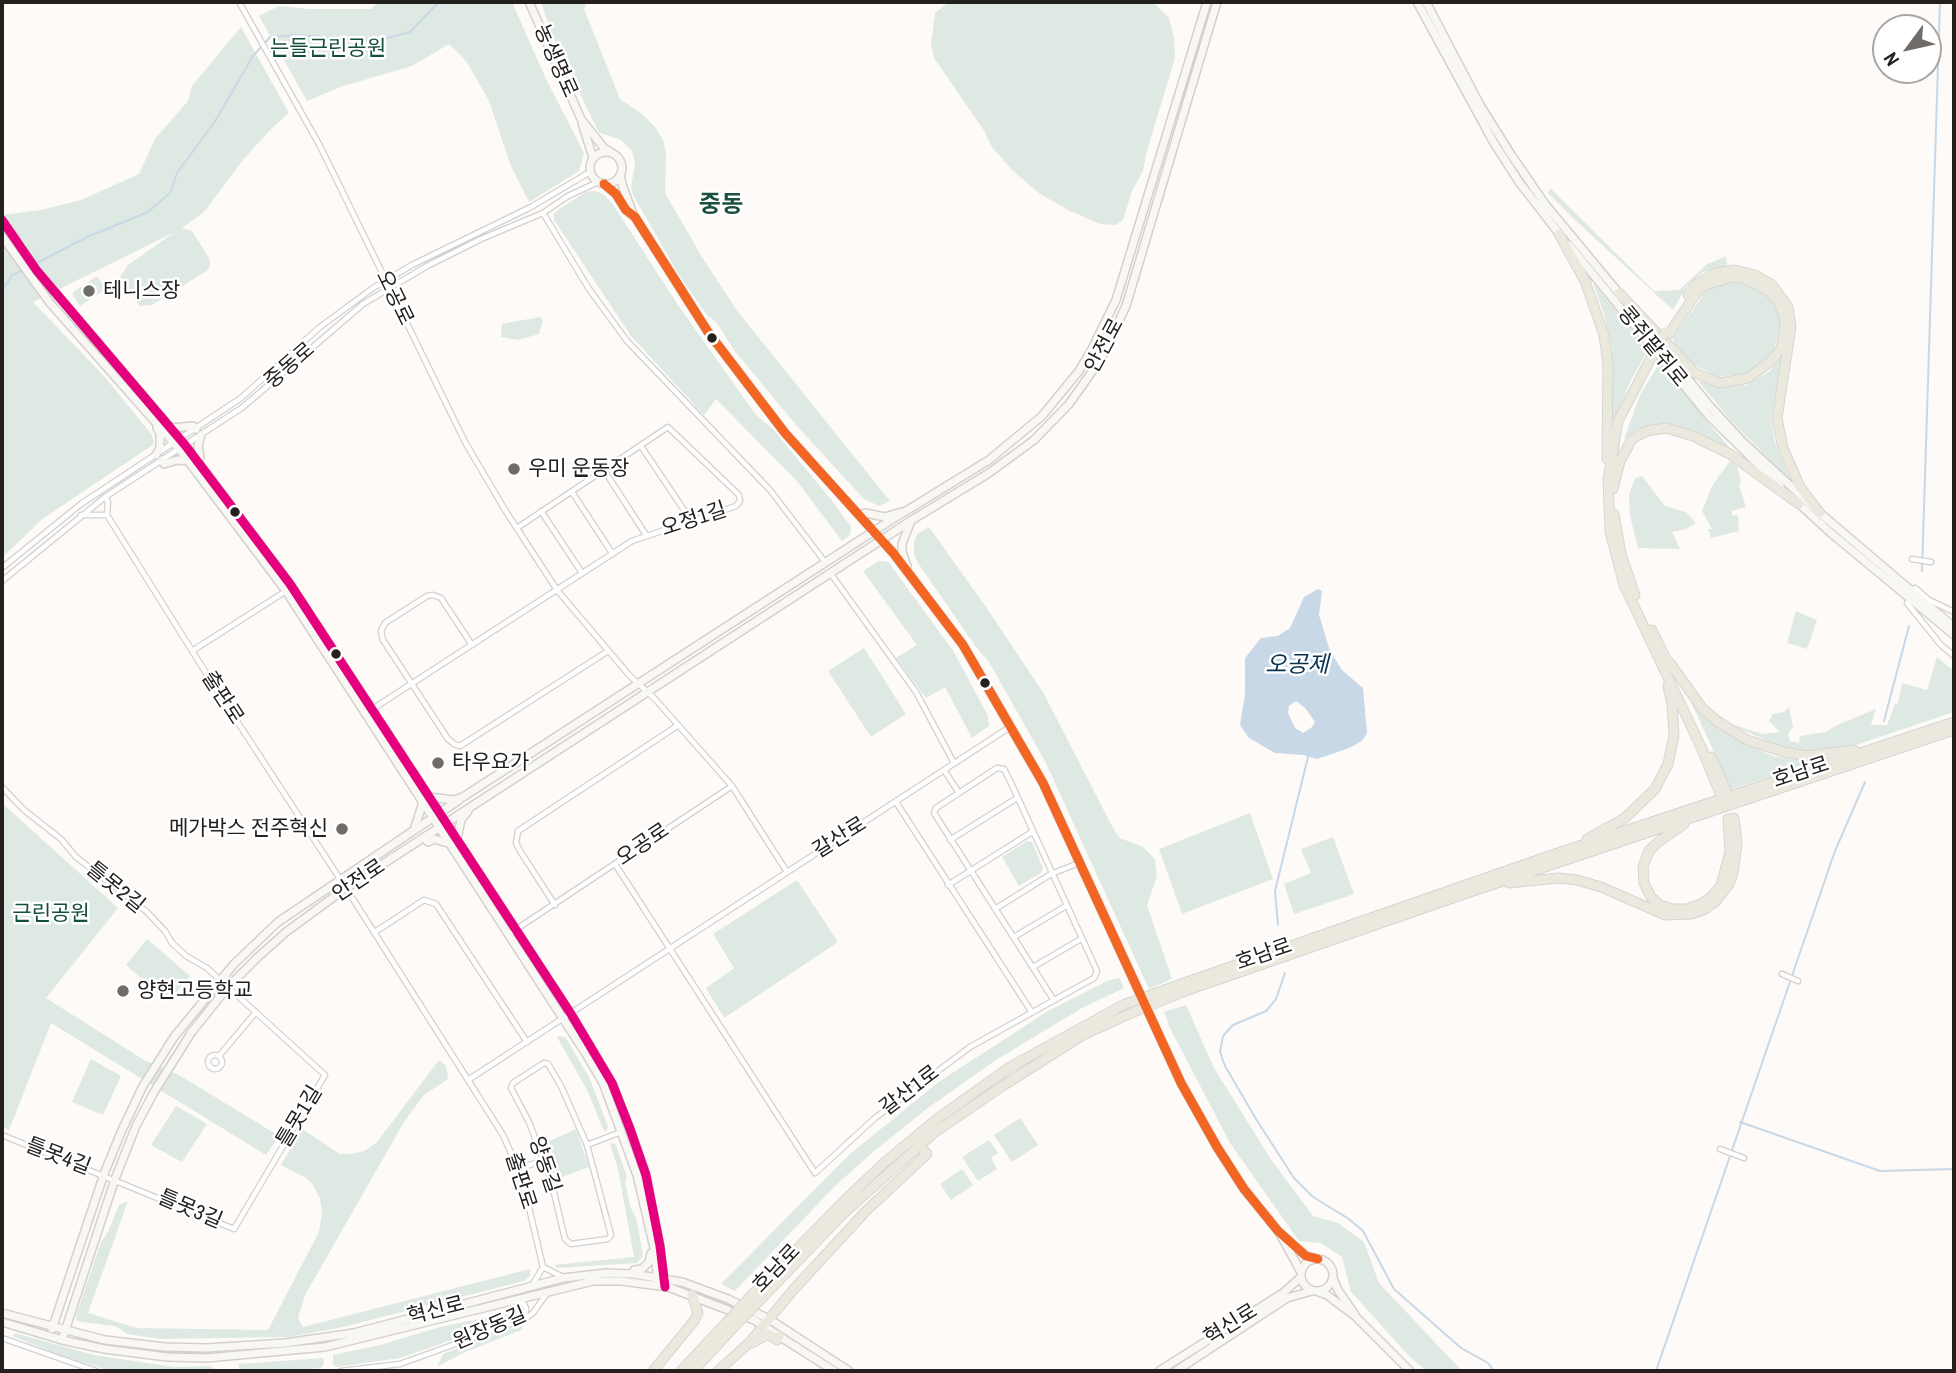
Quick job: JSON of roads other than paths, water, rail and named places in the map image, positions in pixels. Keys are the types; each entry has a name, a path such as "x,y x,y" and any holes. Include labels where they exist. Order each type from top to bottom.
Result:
{"highway":[{"path":"1559,233 1585,281 1604,335 1608,364 1610,531 1616,558 1624,585 1661,655 1723,791"},
{"path":"1611,484 1622,425 1650,362 1696,284 1716,273 1734,270 1755,275 1772,285 1788,307 1791,327 1777,418 1783,448 1800,487 1820,513"},
{"path":"1619,293 1695,373 1720,383 1748,378 1771,361 1781,348 1785,330 1784,316 1770,292 1744,278 1731,277 1703,286 1667,333"},
{"path":"1611,484 1632,439 1647,431 1666,428 1693,436 1730,454 1799,504"},
{"path":"1661,655 1702,708 1747,740 1807,756 1836,754 1891,743"},
{"path":"1552,855 1625,818 1655,789 1668,764 1674,735 1672,704 1661,655"},
{"name":"호남로","path":"681,1371 729,1326 842,1203 884,1163 937,1119 1010,1067 1126,1009 1188,986 1552,855 1954,722"},
{"name":"호남로","path":"1188,986 1954,730"},
{"path":"1470,892 1506,884 1559,878 1601,887 1665,915 1692,914 1716,902 1729,884 1737,844 1731,819 1730,852 1721,886 1712,897 1701,904 1687,909 1672,909 1660,905 1651,897 1644,883 1643,866 1649,851 1675,830 1708,813"},
{"name":"호남로","path":"756,1297 919,1144 1015,1077 1126,1009"},
{"path":"718,1371 750,1342 866,1211 927,1154 919,1144"},
{"path":"653,1371 694,1321 698,1313 692,1295"},
{"name":"호남로","path":"693,1371 729,1326"},
{"path":"750,1342 753,1344 768,1334 777,1340 779,1336"}],"street":[{"name":"오공로","path":"239,2 320,146 464,442 517,528 557,590 638,685 648,692 732,786 787,872"},
{"name":"농생명로","path":"529,2 581,119"},
{"name":"안전로","path":"50,1336 104,1174 122,1130 158,1062 219,980 278,922 436,814 989,460 1026,430 1055,401 1092,349 1116,300 1207,2"},
{"name":"안전로","path":"62,1339 115,1179 154,1092 191,1034 227,988 276,940 346,888 912,520 989,473 1034,440 1069,404 1101,359 1120,320 1217,2"},
{"name":"콩쥐팥쥐로","path":"1417,2 1494,143 1520,182 1708,415 1799,504 1911,595 1954,626"},
{"name":"콩쥐팥쥐로","path":"1426,2 1480,105 1545,204 1708,404 1743,442 1954,635"},
{"path":"581,119 604,148 620,160 621,184 635,217 683,295 732,364 785,433 910,574 963,645 1043,783 1194,1108 1244,1189 1279,1231 1306,1256 1324,1260 1332,1267 1338,1290 1355,1316"},
{"path":"581,119 593,158 590,172 616,194 626,210 635,217"},
{"path":"593,158 601,152 612,153"},
{"name":"중동로","path":"199,432 327,322 385,281 442,249 531,207 590,172"},
{"path":"601,183 610,184 620,174"},
{"name":"중동로","path":"2,581 80,515 180,444 243,407 345,318 459,249 543,213 568,196 601,183"},
{"path":"543,213 626,341 770,490 826,563"},
{"path":"2,220 37,271 171,428 180,444 290,584 373,710 426,799"},
{"path":"2,236 50,303 160,427 180,444"},
{"path":"171,428 193,426 199,432 193,461 286,591 363,711 436,814 603,1083 637,1175 661,1282"},
{"path":"160,427 157,428 160,434 159,458 164,464 177,460 193,461"},
{"name":"오정1길","path":"557,590 612,553 646,535 692,522 736,506 740,501 739,495 668,427 642,446"},
{"path":"517,528 642,446 692,522"},
{"name":"중동로","path":"2,568 81,504 159,458"},
{"path":"604,470 646,535"},
{"path":"572,492 612,553"},
{"name":"출판로","path":"105,497 108,502 107,515 340,879"},
{"path":"541,511 582,573"},
{"path":"860,516 865,513 885,517 905,512"},
{"path":"80,515 107,515"},
{"path":"910,574 902,544 912,520"},
{"path":"1914,559 1929,562"},
{"path":"830,573 916,692 954,763"},
{"path":"1954,612 1929,600 1914,588 1907,603 1941,645 1954,656"},
{"path":"363,711 373,710 557,590"},
{"path":"192,651 286,591"},
{"path":"472,645 441,598 433,596 427,596 385,623 381,631 383,640 448,739 454,744 463,745 608,651"},
{"path":"555,905 520,851 516,843 518,831 677,725"},
{"name":"갈산로","path":"468,1080 1011,726"},
{"path":"896,802 1031,1011 1094,978 1097,971 1004,769 996,768 936,808 934,813 1053,999"},
{"path":"944,770 959,793"},
{"name":"오공로","path":"509,933 732,786"},
{"name":"틀못2길","path":"2,787 24,810 61,839 76,857 146,911 172,943 186,956 207,968 227,988"},
{"path":"426,799 454,800 463,797"},
{"path":"950,840 1017,798"},
{"path":"415,829 426,799"},
{"path":"454,842 461,820 472,807"},
{"path":"948,884 1032,832"},
{"path":"424,837 428,842 434,839 454,842 517,928 612,1083 646,1175 663,1264 675,1281"},
{"path":"995,909 1051,874 1079,863"},
{"path":"615,864 669,948"},
{"name":"출판로","path":"346,888 503,1135 518,1169 542,1267"},
{"path":"375,932 424,900 436,904 527,1042"},
{"path":"1014,937 1066,906"},
{"path":"1033,967 1081,939"},
{"name":"갈산1로","path":"669,948 815,1173 875,1118 923,1081 970,1047 1031,1011"},
{"path":"1782,974 1798,981"},
{"name":"틀못1길","path":"227,988 325,1075 273,1163"},
{"path":"219,1056 256,1012"},
{"name":"양동길","path":"544,1063 548,1064 562,1086 587,1145 611,1235 608,1239 571,1244 565,1239 544,1160 511,1088 513,1083 544,1063"},
{"path":"587,1145 622,1132"},
{"name":"틀못4길","path":"2,1135 115,1179"},
{"path":"1720,1149 1744,1158"},
{"path":"518,1169 544,1160"},
{"name":"틀못3길","path":"115,1179 234,1229 273,1163"},
{"path":"1279,1231 1305,1286 1327,1295 1355,1316 1410,1371"},
{"path":"633,1274 634,1270 642,1269 646,1265 654,1252"},
{"path":"1301,1275 1309,1261 1318,1259"},
{"path":"661,1282 663,1264"},
{"path":"531,1287 542,1267 562,1275 563,1278"},
{"name":"혁신로","path":"2,1313 105,1339 165,1347 207,1348 285,1343 354,1333 563,1278 605,1273 633,1274 661,1282 767,1323 779,1336 834,1371"},
{"name":"혁신로","path":"1159,1371 1283,1293 1301,1275"},
{"path":"1314,1291 1328,1287 1333,1278"},
{"name":"혁신로","path":"2,1322 104,1349 186,1359 289,1352 358,1340 593,1282 675,1281 727,1299 849,1371"},
{"name":"혁신로","path":"1176,1371 1287,1298 1314,1291"},
{"name":"원장동길","path":"341,1371 401,1364 525,1319 533,1313 548,1292"},
{"path":"521,1299 526,1308 525,1319"},
{"path":"2,1338 96,1371"}],"water":[{"name":"오공제","path":"1318,589 1322,591 1319,615 1330,651 1342,670 1363,688 1367,733 1362,741 1349,748 1317,759 1275,753 1249,738 1240,725 1245,695 1245,658 1261,638 1278,636 1290,628 1304,597","holes":["1296,701 1315,722 1303,733 1295,728 1288,713 1289,706"]}],"waterway":[{"path":"265,43 270,37 298,35 376,41 410,32 439,2"},
{"path":"1922,571 1940,2"},
{"path":"35,264 87,237 148,212 170,193 177,173 214,123 261,47"},
{"path":"2,291 12,275 24,270"},
{"path":"1884,721 1909,626"},
{"path":"1278,925 1275,891 1308,757"},
{"path":"1656,1371 1835,851 1865,782"},
{"path":"1285,973 1276,999 1266,1011 1233,1025 1223,1036 1220,1052 1225,1066 1294,1178 1313,1197 1363,1231 1394,1289 1461,1348 1488,1363 1494,1371"},
{"path":"1740,1122 1880,1171 1954,1169"}],"place":[{"name":"테니스장","path":"89,291"},
{"name":"우미 운동장","path":"514,469"},
{"name":"타우요가","path":"438,763"},
{"name":"메가박스 전주혁신","path":"342,829"},
{"name":"양현고등학교","path":"123,991"}],"district":[{"name":"중동","path":"721,206"}],"park label":[{"name":"는들근린공원","path":"328,49"},
{"name":"근린공원","path":"51,914"}]}
